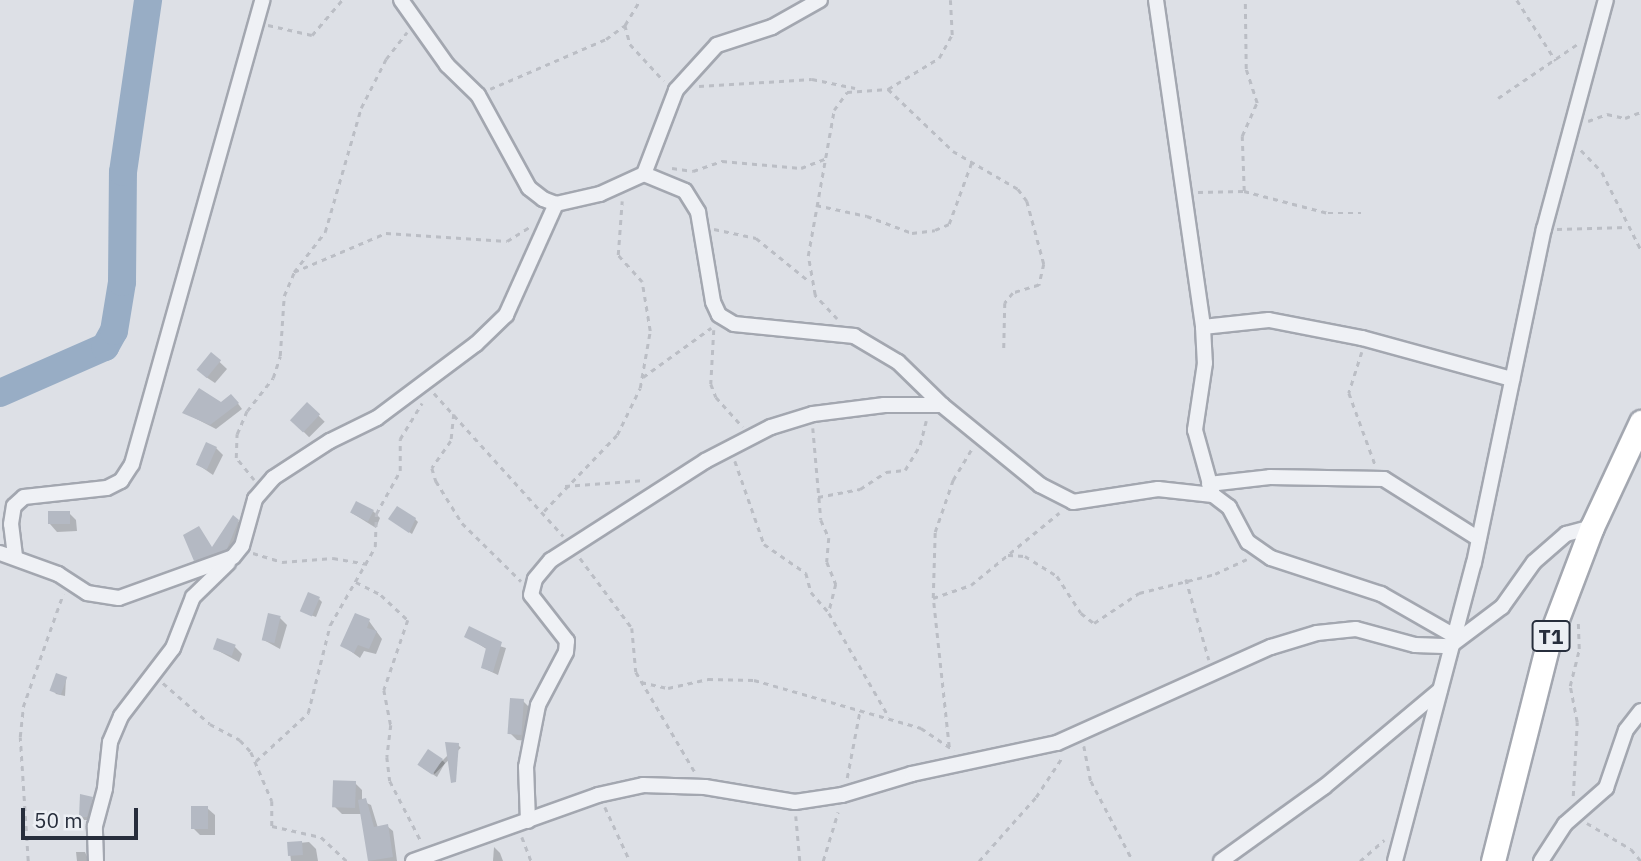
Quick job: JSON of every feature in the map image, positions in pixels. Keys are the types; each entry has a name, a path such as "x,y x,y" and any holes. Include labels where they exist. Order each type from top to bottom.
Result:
{"highway":[{"name":"T1","path":"1493,861 1525,725 1566,595 1591,527 1641,422"}],"street":[{"path":"15,556 14,506 24,497 107,488 121,481 132,464 262,0"},
{"path":"401,0 447,65 478,95 529,188 554,208"},
{"path":"96,861 95,826 105,788 110,742 121,716 173,648 193,597 238,552 261,489 330,441 377,418 486,334 506,315 554,208 622,184 648,168 676,90 717,45 772,27 820,0"},
{"path":"1156,0 1203,327 1205,363 1195,430 1211,490 1229,507 1248,542 1271,558 1381,594 1452,640"},
{"path":"1395,861 1479,539 1544,229 1606,0"},
{"path":"648,168 685,191 701,226 713,302 721,323 855,336 898,362 942,405 1040,485 1073,502 1158,489 1211,490 1270,477 1384,480 1479,539"},
{"path":"1203,327 1269,320 1362,338 1512,379"},
{"path":"523,823 526,767 538,705 566,652 567,641 531,594 535,579 571,545 752,436 813,414 942,405"},
{"path":"419,859 598,795 643,785 705,787 795,802 842,795 1079,735 1271,647 1317,633 1356,629 1415,645 1452,640 1502,607 1534,562 1566,534 1591,527"},
{"path":"0,553 15,556 69,581 87,593 119,598 238,552"},
{"path":"1221,861 1324,787 1440,690"},
{"path":"1541,861 1578,810 1606,789 1626,730 1641,711"}],"path":[{"path":"255,20 312,35 342,0"},
{"path":"478,95 606,39 625,25 640,0"},
{"path":"625,25 630,44 676,90 778,79 812,79 855,88 888,89 939,58 952,35 950,0"},
{"path":"1244,191 1242,136 1257,103 1245,69 1245,0"},
{"path":"1517,0 1556,61"},
{"path":"261,489 236,458 237,434 273,378 280,356 284,296 294,272 332,214 361,108 386,59 415,21"},
{"path":"1498,98 1556,61 1598,29"},
{"path":"809,281 808,256 834,110 839,99 855,88"},
{"path":"888,89 953,151 1018,189 1043,251 1039,285 1013,293 1005,303 1003,348"},
{"path":"1579,98 1579,123 1607,114 1626,118 1641,112"},
{"path":"1579,136 1585,159 1602,172 1627,227 1641,250"},
{"path":"648,168 693,171 722,161 781,169 825,159"},
{"path":"816,205 867,216 912,233 935,230 949,224 972,161"},
{"path":"544,511 565,486 617,435 643,377 650,331 642,282 618,255 622,184"},
{"path":"1184,194 1244,191 1328,213 1361,213"},
{"path":"294,272 386,233 506,241 554,208"},
{"path":"701,226 757,238 809,281 821,304 855,336"},
{"path":"1544,229 1627,227"},
{"path":"643,377 721,323"},
{"path":"721,323 711,384 716,397 752,436"},
{"path":"1362,338 1362,358 1349,393 1354,416 1384,480"},
{"path":"256,761 308,713 330,625 368,564 375,547 376,513 400,471 400,439 430,389 544,511 632,628 640,682 705,787"},
{"path":"818,497 860,489 886,472 911,465 926,426 925,405"},
{"path":"454,414 451,441 432,468 436,481 462,523 489,544 531,594"},
{"path":"813,414 818,497 829,538 827,562 836,584 829,613"},
{"path":"949,747 933,598 935,532 953,480 980,436"},
{"path":"730,448 764,544 806,573 811,592 829,613 889,717"},
{"path":"565,486 623,480 667,485"},
{"path":"933,598 971,585 1073,502"},
{"path":"238,552 282,562 333,558 368,564"},
{"path":"1008,555 1025,556 1057,576 1081,614 1094,623 1139,593 1186,579 1215,574 1248,559 1271,558"},
{"path":"1186,579 1213,674"},
{"path":"28,861 20,737 23,707 69,581"},
{"path":"356,582 381,595 408,620 384,690 391,725 387,757 390,781 419,859"},
{"path":"1566,595 1580,624 1570,686 1576,708 1571,772 1578,810 1591,828 1631,849 1641,861"},
{"path":"153,674 210,724 240,740 256,761 272,802 272,826 321,837 347,861"},
{"path":"640,682 668,688 708,679 754,680 921,728 968,761"},
{"path":"823,861 842,795 860,710"},
{"path":"979,861 1036,797 1079,735"},
{"path":"1079,735 1091,781 1133,861"},
{"path":"598,795 630,861"},
{"path":"795,802 800,861"},
{"path":"1360,861 1406,821"},
{"path":"523,823 531,861"}],"building":[{"path":"211,352 221,360 207,378 197,370"},
{"path":"199,388 221,402 231,394 239,403 210,425 182,413"},
{"path":"307,402 320,414 303,433 290,420"},
{"path":"206,442 217,447 207,470 196,465"},
{"path":"356,501 374,510 368,522 350,513"},
{"path":"397,506 416,518 409,533 388,519"},
{"path":"48,511 70,511 70,524 48,524"},
{"path":"233,515 239,520 227,549 194,561 183,535 199,526 212,547"},
{"path":"308,592 320,597 312,616 300,611"},
{"path":"268,613 281,616 274,643 262,640"},
{"path":"355,613 370,619 367,628 377,631 369,649 358,645 354,653 340,646"},
{"path":"469,626 502,642 493,672 481,668 486,648 464,637"},
{"path":"217,638 236,645 232,656 213,649"},
{"path":"56,673 67,677 61,695 50,691"},
{"path":"510,698 524,699 521,735 507,734"},
{"path":"445,742 459,743 456,782 451,783"},
{"path":"428,749 443,759 432,775 417,765"},
{"path":"333,780 356,781 355,808 332,807"},
{"path":"80,794 93,797 87,817 79,817"},
{"path":"366,798 374,827 388,824 393,857 368,861 358,800"},
{"path":"191,806 208,806 208,829 191,829"},
{"path":"302,841 303,855 288,856 287,842"}],"waterway":[{"path":"0,393 105,347 114,331 122,282 123,172 148,0"}]}
